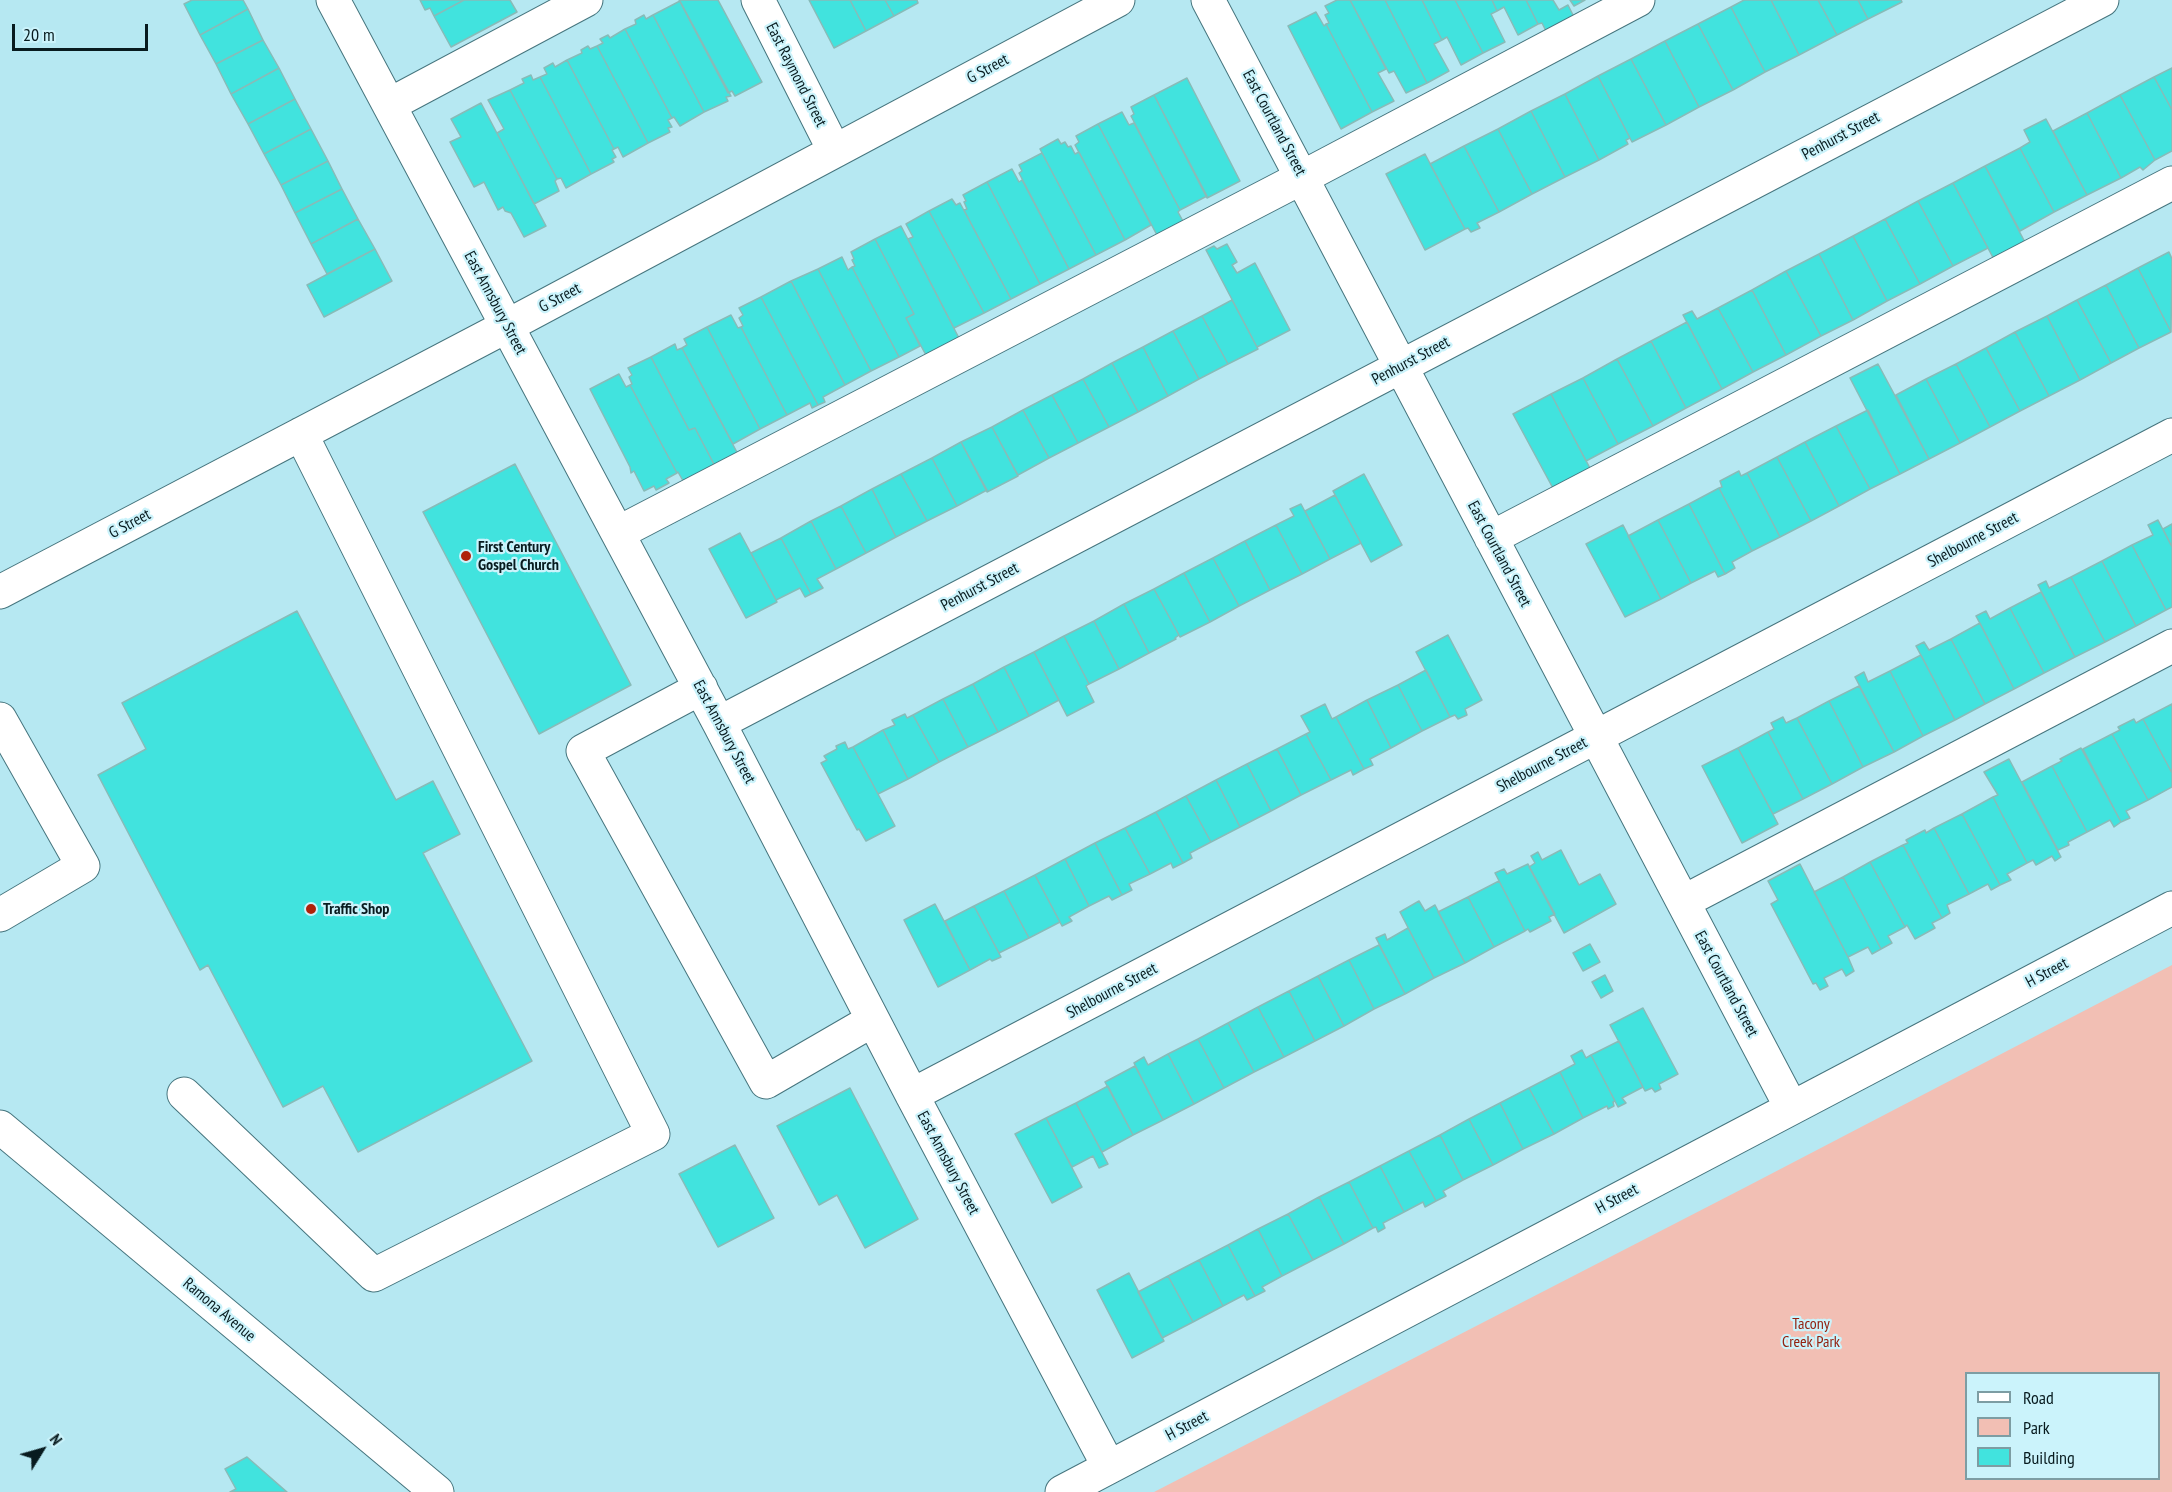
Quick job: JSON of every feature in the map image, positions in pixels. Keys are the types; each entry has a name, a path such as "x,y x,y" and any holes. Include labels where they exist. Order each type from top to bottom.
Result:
{"street":[{"name":"East Annsbury Street","path":"333,0 701,688 912,1095 1109,1467"},
{"path":"389,105 586,0"},
{"name":"East Raymond Street","path":"758,0 834,150"},
{"name":"G Street","path":"0,592 507,326 1118,0"},
{"name":"East Courtland Street","path":"1208,0 1791,1107"},
{"path":"618,533 1638,0"},
{"name":"Penhurst Street","path":"719,723 2102,0"},
{"path":"1491,538 2172,183"},
{"path":"184,1094 374,1275 653,1134 301,434"},
{"name":"Shelbourne Street","path":"912,1095 2172,435"},
{"path":"1683,902 2172,646"},
{"path":"701,688 583,751 766,1082 873,1020"},
{"path":"0,915 83,866 1,722"},
{"name":"H Street","path":"1062,1492 2172,908"},
{"name":"Ramona Avenue","path":"0,1127 437,1492"}],"green space":[{"name":"Tacony Creek Park","path":"2172,965 2172,1492 1154,1492 1744,1188"}],"building":[{"path":"192,0 243,0 248,9 200,35 184,4"},
{"path":"420,0 464,0 434,16 430,8 425,10"},
{"path":"464,0 510,0 517,12 451,47 434,16"},
{"path":"679,0 718,0 762,82 735,96 732,91 728,93"},
{"path":"809,0 850,0 866,31 834,48"},
{"path":"850,0 885,0 894,16 866,31"},
{"path":"885,0 917,0 918,3 894,16"},
{"path":"1337,0 1350,0 1386,69 1378,73 1394,101 1372,112 1326,24 1329,23 1325,15 1329,13 1325,6"},
{"path":"1350,0 1385,0 1427,83 1406,93 1394,71 1389,73"},
{"path":"1385,0 1422,0 1442,40 1434,44 1449,71 1427,83"},
{"path":"1422,0 1455,0 1483,53 1461,65 1447,37 1442,40"},
{"path":"1455,0 1492,0 1497,11 1491,14 1505,42 1483,53"},
{"path":"1492,0 1526,0 1538,24 1518,35 1504,7 1497,11"},
{"path":"1526,0 1553,0 1559,10 1568,5 1576,21 1548,35 1542,23 1538,24"},
{"path":"1570,0 1585,0 1574,6"},
{"path":"1744,0 1771,0 1799,55 1765,72 1731,7"},
{"path":"1771,0 1818,0 1837,35 1799,55"},
{"path":"1818,0 1858,0 1868,19 1837,35"},
{"path":"1858,0 1901,0 1902,2 1868,19"},
{"path":"680,1 731,96 726,97 728,101 704,112 653,15"},
{"path":"1731,7 1765,72 1733,90 1698,24"},
{"path":"248,9 263,40 216,64 200,35"},
{"path":"1316,12 1324,26 1326,24 1372,112 1341,129 1288,26"},
{"path":"644,15 646,19 653,15 704,112 680,126 674,117 672,118 625,29 636,24 635,20"},
{"path":"1698,24 1733,90 1699,107 1665,41"},
{"path":"625,29 672,118 668,120 672,127 668,128 670,132 648,143 597,46 603,43 600,39 608,35 610,38"},
{"path":"263,40 279,68 231,94 216,64"},
{"path":"1665,41 1699,107 1666,125 1631,59"},
{"path":"588,46 590,49 597,46 648,143 623,157 618,147 614,149 567,60 582,53 581,50"},
{"path":"1631,59 1666,125 1632,142 1598,76"},
{"path":"567,60 614,149 612,150 616,157 612,159 614,162 591,174 540,77 547,74 544,68 553,63 555,67"},
{"path":"279,68 295,99 248,124 231,94"},
{"path":"2172,68 2172,110 2154,77"},
{"path":"531,75 533,80 540,77 591,174 566,188 561,178 557,179 510,90 524,83 522,79"},
{"path":"1598,76 1630,138 1626,140 1628,144 1599,160 1565,94"},
{"path":"2154,77 2172,110 2172,151 2155,160 2120,95"},
{"path":"1187,78 1240,181 1207,198 1154,95"},
{"path":"510,90 557,179 555,181 559,191 534,204 497,133 504,129 488,100"},
{"path":"1565,94 1599,160 1565,177 1531,111"},
{"path":"1154,95 1207,196 1180,210 1131,116 1134,114 1131,107"},
{"path":"2120,95 2155,160 2143,170 2140,167 2121,178 2087,113"},
{"path":"295,99 311,129 264,154 248,124"},
{"path":"481,103 546,226 524,237 511,213 505,211 503,207 498,210 484,182 474,187 450,142 461,137 451,119"},
{"path":"1531,111 1565,177 1532,194 1498,129"},
{"path":"1122,112 1129,125 1134,123 1180,210 1178,212 1184,223 1158,237 1098,124"},
{"path":"2087,113 2121,178 2087,195 2053,131"},
{"path":"2046,119 2087,195 2054,212 2020,148 2030,142 2024,130"},
{"path":"1098,124 1151,225 1125,240 1075,145 1079,142 1076,136"},
{"path":"311,129 328,161 281,185 264,154"},
{"path":"1498,129 1532,194 1499,212 1464,146"},
{"path":"1058,139 1061,144 1065,142 1068,147 1071,146 1075,154 1079,152 1125,240 1096,255 1040,149"},
{"path":"1464,146 1499,212 1477,223 1480,228 1471,232 1468,228 1465,229 1430,164"},
{"path":"2020,148 2054,212 2020,231 1985,166"},
{"path":"1042,153 1096,255 1069,269 1019,173 1022,171 1019,165"},
{"path":"1425,154 1465,229 1425,250 1386,174"},
{"path":"328,161 342,189 295,213 281,185"},
{"path":"1985,166 2028,248 1997,265 1953,183"},
{"path":"1012,169 1019,182 1022,180 1069,269 1040,284 987,182"},
{"path":"987,182 1040,284 1011,299 964,210 967,209 963,195"},
{"path":"1953,183 1988,248 1953,266 1918,201"},
{"path":"342,189 358,219 311,244 295,213"},
{"path":"952,199 956,205 960,203 1011,299 984,313 929,211"},
{"path":"1918,201 1953,266 1920,284 1885,219"},
{"path":"929,211 984,313 954,328 908,239 913,237 906,224"},
{"path":"358,219 375,249 327,274 311,244"},
{"path":"1885,219 1920,284 1887,301 1853,236"},
{"path":"901,226 960,340 927,357 906,318 914,314 875,239"},
{"path":"1853,236 1887,301 1853,320 1819,254"},
{"path":"875,239 914,314 906,318 920,346 899,357 852,267 855,266 851,252"},
{"path":"1227,244 1237,262 1232,265 1237,273 1255,263 1290,330 1257,347 1206,250 1214,246 1217,249"},
{"path":"375,249 392,281 324,317 307,285"},
{"path":"2169,252 2172,259 2171,332 2138,268"},
{"path":"1819,254 1853,320 1821,336 1786,271"},
{"path":"842,257 848,270 852,267 899,357 871,371 818,269"},
{"path":"2138,268 2171,332 2139,348 2106,285"},
{"path":"818,269 871,371 845,385 791,281"},
{"path":"1786,271 1821,336 1786,355 1752,290"},
{"path":"791,281 845,385 823,397 825,402 818,405 761,297"},
{"path":"2106,285 2139,348 2111,363 2077,300"},
{"path":"1752,290 1786,355 1753,372 1718,308"},
{"path":"761,297 818,405 812,408 810,403 787,415 741,327 743,326 739,318 743,315 739,308"},
{"path":"1232,300 1258,349 1228,364 1202,316"},
{"path":"2077,300 2111,363 2080,380 2047,316"},
{"path":"1718,308 1753,372 1722,389 1683,315 1692,311 1697,319"},
{"path":"731,315 738,328 741,327 787,415 760,429 707,327"},
{"path":"1202,316 1228,364 1199,379 1173,331"},
{"path":"2047,316 2080,380 2049,396 2015,332"},
{"path":"1687,322 1722,389 1686,408 1651,341"},
{"path":"707,327 760,429 733,444 682,348 687,345 684,339"},
{"path":"1173,331 1199,379 1168,396 1143,347"},
{"path":"2015,332 2049,396 2020,411 1986,348"},
{"path":"1651,341 1686,408 1653,426 1617,359"},
{"path":"675,344 677,350 682,348 740,458 717,470 695,428 689,430 651,357"},
{"path":"1143,347 1168,396 1138,412 1112,363"},
{"path":"1986,348 2020,411 1990,427 1956,364"},
{"path":"651,357 689,430 695,428 717,470 686,486 630,385 632,384 629,377 632,375 628,368"},
{"path":"1617,359 1653,426 1618,444 1583,378"},
{"path":"1112,363 1138,412 1109,427 1083,379"},
{"path":"1878,364 1929,459 1900,474 1850,378"},
{"path":"1956,364 1990,427 1960,443 1926,379"},
{"path":"619,374 626,387 630,385 677,473 666,479 669,483 656,490 654,486 644,491 634,471 631,473 590,389"},
{"path":"1583,378 1618,444 1586,461 1551,394"},
{"path":"1083,379 1109,427 1078,443 1052,395"},
{"path":"1926,379 1960,443 1929,459 1896,395"},
{"path":"1551,394 1592,472 1555,492 1513,414"},
{"path":"1052,395 1078,443 1049,458 1023,410"},
{"path":"1023,410 1049,458 1018,475 992,427"},
{"path":"1868,410 1900,474 1870,489 1836,426"},
{"path":"1836,426 1870,489 1839,506 1805,442"},
{"path":"992,427 1018,476 987,492 961,442"},
{"path":"961,442 987,490 957,506 932,458"},
{"path":"1805,442 1839,506 1811,521 1777,457"},
{"path":"1777,457 1811,521 1780,537 1747,473"},
{"path":"932,458 957,506 927,521 901,474"},
{"path":"515,464 631,685 539,734 423,512"},
{"path":"1739,471 1741,476 1747,473 1780,537 1752,551 1719,488 1722,487 1720,481"},
{"path":"901,474 927,521 896,537 872,489"},
{"path":"1364,474 1402,545 1371,562 1333,491"},
{"path":"1719,488 1752,551 1732,562 1735,568 1725,574 1689,504"},
{"path":"872,489 896,537 866,553 841,506"},
{"path":"1335,495 1361,543 1330,559 1305,511"},
{"path":"1301,504 1330,559 1302,574 1276,525 1294,516 1290,509"},
{"path":"1689,504 1725,574 1718,577 1715,571 1691,583 1658,520"},
{"path":"841,506 866,553 836,569 811,521"},
{"path":"1658,520 1691,583 1661,599 1628,536"},
{"path":"2158,520 2172,547 2172,607 2166,610 2132,545 2153,535 2148,525"},
{"path":"811,521 836,569 817,579 823,588 811,594 781,538"},
{"path":"2172,524 2172,547 2163,529"},
{"path":"1276,525 1302,574 1270,590 1245,541"},
{"path":"1623,525 1661,599 1625,617 1586,544"},
{"path":"740,533 777,602 746,618 709,549"},
{"path":"781,538 811,594 805,597 800,588 776,600 751,553"},
{"path":"1245,541 1270,590 1239,606 1213,558"},
{"path":"2132,545 2166,610 2136,626 2102,561"},
{"path":"1213,558 1239,606 1210,622 1184,573"},
{"path":"2102,561 2136,626 2105,642 2071,577"},
{"path":"1184,573 1210,622 1180,637 1154,589"},
{"path":"2071,577 2105,642 2075,657 2038,585 2046,581 2049,588"},
{"path":"1154,589 1179,635 1176,639 1149,653 1124,604"},
{"path":"2041,592 2075,657 2044,673 2010,608"},
{"path":"1124,604 1149,653 1119,669 1094,621"},
{"path":"2010,608 2044,673 2014,689 1976,616 1986,611 1990,619"},
{"name":"Traffic Shop","path":"297,611 396,800 433,781 460,834 423,853 532,1061 358,1152 323,1086 283,1107 208,965 200,970 98,775 146,749 122,703"},
{"path":"1094,621 1119,669 1089,684 1064,636"},
{"path":"1980,623 2014,689 1985,704 1951,639"},
{"path":"1448,635 1482,700 1465,709 1467,715 1458,719 1455,715 1450,717 1416,652"},
{"path":"1064,636 1089,684 1086,686 1094,702 1067,716 1034,652"},
{"path":"1951,639 1985,704 1955,720 1916,646 1924,642 1929,650"},
{"path":"1034,652 1059,700 1029,716 1004,667"},
{"path":"1921,655 1955,720 1923,736 1890,671"},
{"path":"1004,667 1029,716 998,732 973,684"},
{"path":"1426,670 1450,717 1422,731 1398,685"},
{"path":"1890,671 1923,736 1894,752 1855,677 1864,672 1868,682"},
{"path":"973,684 998,732 968,747 943,699"},
{"path":"1398,685 1422,731 1391,748 1367,700"},
{"path":"1859,686 1894,752 1863,767 1829,701"},
{"path":"943,699 968,747 939,762 913,715"},
{"path":"1367,700 1391,748 1370,759 1373,765 1364,769 1336,717"},
{"path":"1829,701 1863,767 1832,784 1797,718"},
{"path":"1325,704 1332,719 1336,717 1364,769 1353,775 1351,770 1331,780 1306,734 1310,732 1301,716"},
{"path":"2172,704 2172,773 2143,719"},
{"path":"905,714 907,718 913,715 939,762 908,779 883,730 895,725 892,720"},
{"path":"1783,717 1786,723 1797,718 1832,784 1803,799 1768,732 1774,729 1771,723"},
{"path":"2134,719 2136,723 2143,719 2172,773 2172,787 2148,800 2112,734 2120,730 2118,727"},
{"path":"883,730 908,779 878,794 853,747"},
{"path":"1768,732 1803,799 1773,814 1738,748"},
{"path":"1306,734 1331,780 1301,795 1277,749"},
{"path":"2112,734 2148,800 2126,811 2130,818 2121,822 2083,749"},
{"path":"845,742 848,749 853,747 895,826 866,841 859,829 857,830 821,763 827,760 824,756"},
{"path":"1738,748 1778,824 1742,843 1702,766"},
{"path":"2081,748 2121,822 2114,827 2110,820 2087,832 2052,766"},
{"path":"1277,749 1301,795 1271,811 1247,764"},
{"path":"2009,759 2061,857 2055,861 2052,856 2036,865 2033,860 2027,863 1993,797 1998,795 1984,772"},
{"path":"1247,764 1271,811 1240,827 1216,780"},
{"path":"2052,766 2087,832 2058,850 2022,782"},
{"path":"1216,780 1240,827 1211,842 1186,796"},
{"path":"1186,796 1211,842 1190,853 1192,858 1183,863 1156,812"},
{"path":"1993,797 2027,863 2007,874 2011,880 2000,885 1962,814"},
{"path":"1156,812 1183,863 1173,868 1171,863 1150,874 1125,828"},
{"path":"1962,814 2000,885 1991,890 1988,884 1969,894 1934,828"},
{"path":"1125,828 1150,874 1129,884 1132,890 1122,895 1095,843"},
{"path":"1934,828 1969,894 1947,905 1950,913 1942,918 1903,845 1908,843 1906,840"},
{"path":"1095,843 1122,895 1112,900 1109,896 1089,906 1065,859"},
{"path":"1903,845 1942,918 1932,923 1935,928 1915,939 1907,925 1905,927 1870,862"},
{"path":"1561,850 1579,885 1600,874 1616,904 1564,933 1529,867 1535,863 1531,856 1538,852 1542,860"},
{"path":"1065,859 1089,906 1069,917 1072,921 1062,926 1035,875"},
{"path":"1870,862 1905,927 1888,936 1892,943 1881,949 1843,877"},
{"path":"1528,864 1555,914 1549,917 1551,921 1530,932 1528,929 1525,931 1495,873 1504,869 1507,874"},
{"path":"1800,864 1854,971 1846,976 1842,969 1824,978 1828,986 1820,990 1816,983 1813,984 1771,904 1778,900 1768,881"},
{"path":"1035,875 1060,922 1029,938 1004,891"},
{"path":"1843,877 1881,949 1872,954 1868,947 1848,957 1814,892"},
{"path":"1499,881 1525,931 1494,947 1468,897"},
{"path":"1004,891 1029,938 999,953 974,906"},
{"path":"1468,897 1494,947 1465,963 1438,912"},
{"path":"1419,901 1425,911 1435,905 1465,963 1434,978 1400,912"},
{"path":"935,904 970,970 938,987 904,920"},
{"path":"974,906 1001,957 992,961 990,959 970,970 945,921"},
{"path":"1408,928 1434,978 1405,994 1376,938 1385,934 1387,940"},
{"path":"1590,944 1600,962 1583,971 1573,953"},
{"path":"1379,945 1405,994 1374,1009 1349,960"},
{"path":"1349,960 1374,1009 1344,1026 1318,976"},
{"path":"1605,975 1613,991 1601,998 1592,982"},
{"path":"1318,976 1344,1026 1315,1041 1289,991"},
{"path":"1289,991 1315,1041 1284,1057 1258,1007"},
{"path":"1258,1007 1284,1057 1254,1072 1228,1023"},
{"path":"1643,1008 1678,1074 1659,1084 1661,1089 1655,1092 1652,1088 1645,1091 1610,1025"},
{"path":"1228,1023 1254,1072 1224,1088 1198,1039"},
{"path":"1198,1039 1224,1088 1194,1104 1168,1054"},
{"path":"1619,1041 1643,1087 1622,1098 1626,1103 1618,1107 1591,1055"},
{"path":"1582,1050 1586,1058 1591,1055 1615,1101 1614,1106 1608,1109 1607,1106 1583,1118 1560,1072 1575,1064 1571,1056"},
{"path":"1168,1054 1194,1104 1163,1120 1134,1063 1144,1057 1148,1065"},
{"path":"1135,1066 1163,1120 1133,1135 1105,1082"},
{"path":"1560,1072 1583,1118 1554,1134 1529,1088"},
{"path":"1108,1086 1133,1135 1102,1152 1076,1103"},
{"path":"850,1088 918,1219 865,1248 837,1195 819,1205 777,1126"},
{"path":"1529,1088 1554,1134 1523,1149 1500,1103"},
{"path":"1076,1103 1108,1164 1099,1168 1093,1156 1072,1167 1046,1118"},
{"path":"1500,1103 1523,1149 1493,1165 1469,1119"},
{"path":"1046,1118 1082,1187 1052,1203 1015,1134"},
{"path":"1469,1119 1493,1165 1463,1180 1440,1135"},
{"path":"1440,1135 1463,1180 1443,1191 1446,1196 1436,1201 1409,1151"},
{"path":"735,1145 774,1218 718,1247 679,1174"},
{"path":"1409,1151 1436,1201 1425,1207 1423,1202 1404,1212 1380,1166"},
{"path":"1380,1166 1404,1212 1383,1223 1385,1228 1378,1232 1376,1227 1373,1228 1349,1182"},
{"path":"1349,1182 1373,1228 1344,1244 1319,1197"},
{"path":"1319,1197 1344,1244 1313,1260 1288,1214"},
{"path":"1288,1214 1313,1260 1282,1276 1258,1229"},
{"path":"1258,1229 1282,1276 1262,1287 1265,1291 1255,1296 1228,1245"},
{"path":"1228,1245 1255,1296 1247,1300 1244,1295 1223,1306 1199,1260"},
{"path":"1199,1260 1223,1306 1193,1322 1168,1276"},
{"path":"1129,1273 1164,1341 1132,1358 1097,1290"},
{"path":"1168,1276 1193,1322 1162,1338 1138,1292"},
{"path":"247,1457 287,1492 230,1492 236,1489 225,1469"}],"place":[{"name":"First Century Gospel Church","path":"466,556"},
{"name":"Traffic Shop","path":"311,909"}]}
